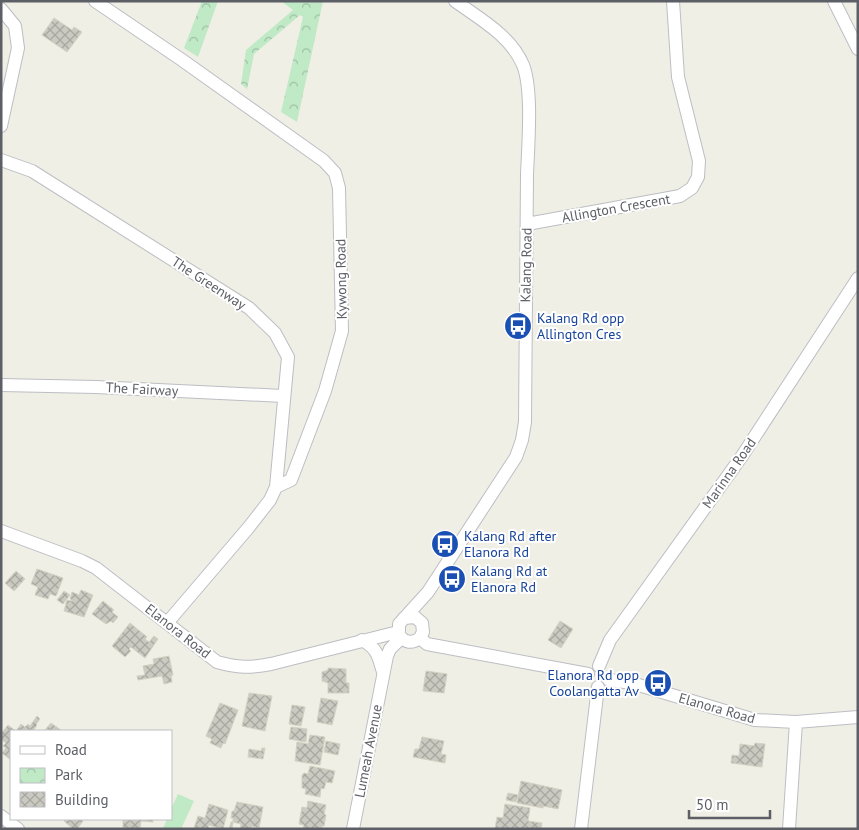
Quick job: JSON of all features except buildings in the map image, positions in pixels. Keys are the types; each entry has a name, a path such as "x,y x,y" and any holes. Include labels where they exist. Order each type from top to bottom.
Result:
{"street":[{"name":"Kywong Road","path":"95,1 316,156 335,173 339,188 342,331 325,391 291,480 276,487 270,500 167,623"},
{"name":"Allington Crescent","path":"527,224 680,196 692,188 698,177 699,161 678,77 673,1"},
{"path":"834,1 858,49"},
{"name":"Kalang Road","path":"404,618 428,592 516,457 522,440 525,422 528,87 526,75 519,57 508,42 460,3"},
{"path":"1,9 15,26 18,48 1,126"},
{"name":"The Greenway","path":"1,160 32,171 249,308 275,333 288,357 276,487"},
{"name":"Marinna Road","path":"599,666 610,640 742,456 858,278"},
{"name":"The Fairway","path":"1,385 106,387 283,396"},
{"name":"Elanora Road","path":"2,534 82,561 96,568 217,662 234,667 251,668 362,640 399,635"},
{"name":"Kalang Road","path":"421,628 428,592"},
{"path":"384,673 390,649 399,635 398,624 404,618 411,616 421,628 427,644 588,674"},
{"path":"399,635 410,643 421,628"},
{"path":"362,640 374,648 384,673"},
{"path":"581,829 603,684 608,673 599,666 592,668 588,674 588,680 591,683 603,684"},
{"name":"Lumeah Avenue","path":"353,829 384,673"},
{"name":"Elanora Road","path":"603,684 632,683 755,720 796,722 858,716"},
{"path":"789,829 796,722"},
{"path":"1,816 18,829"}],"green space":[{"path":"202,1 218,1 198,57 184,48"},
{"path":"281,1 323,1 297,122 281,112 303,17 300,15 254,54 247,89 241,84 246,50 293,10"},
{"path":"178,794 194,801 181,829 163,829 167,820 172,820 172,807"}],"place":[{"name":"Kalang Rd opp Allington Cres","path":"518,326"},
{"name":"Kalang Rd after Elanora Rd","path":"445,544"},
{"name":"Kalang Rd at Elanora Rd","path":"452,579"},
{"name":"Elanora Rd opp Coolangatta Av","path":"658,683"}]}
